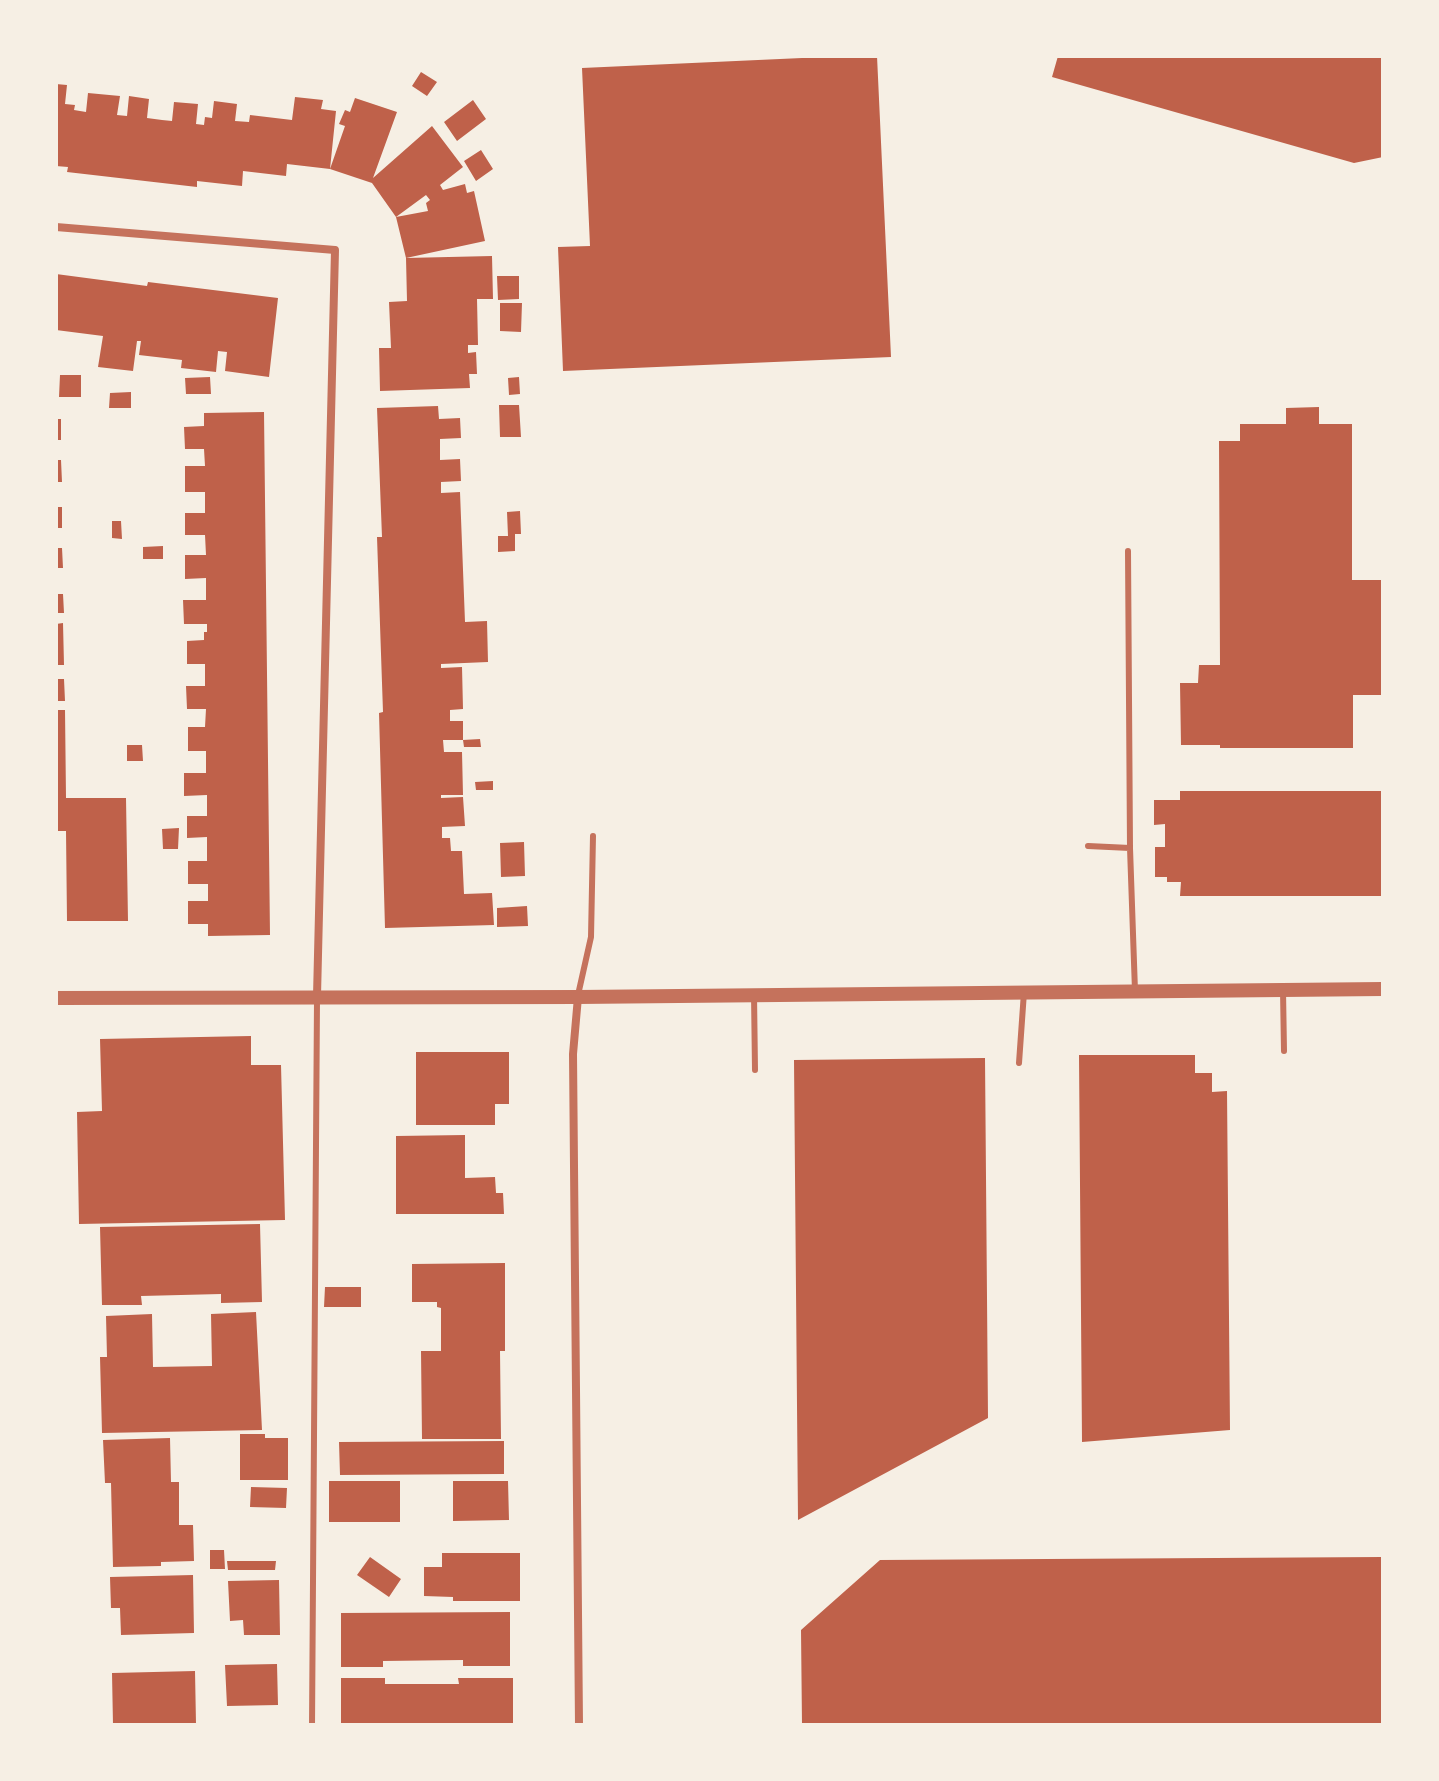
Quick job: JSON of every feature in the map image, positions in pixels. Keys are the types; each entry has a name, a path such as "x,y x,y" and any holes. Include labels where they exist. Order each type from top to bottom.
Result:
{"street":[{"path":"56,227 335,250 317,996"},
{"path":"56,998 578,997 1383,989"},
{"path":"578,997 573,1070 579,1725"}],"lane":[{"path":"1128,551 1130,848 1135,991"},
{"path":"578,997 591,937 593,836"},
{"path":"1088,846 1130,848"},
{"path":"1283,990 1284,1051"},
{"path":"1019,1063 1024,992"},
{"path":"754,994 755,1070"},
{"path":"312,1725 317,996"}],"building":[{"path":"877,56 891,357 563,371 558,247 590,246 582,68"},
{"path":"1058,56 1383,56 1383,157 1354,163 1052,77"},
{"path":"421,72 437,82 427,96 412,86"},
{"path":"56,84 67,85 65,104 75,105 74,110 86,112 88,93 120,96 117,115 127,116 129,96 149,99 147,118 162,120 172,121 174,102 198,104 196,124 204,125 205,117 212,118 214,101 237,104 235,121 249,122 250,115 292,120 295,97 323,100 321,109 336,111 330,169 287,164 286,176 243,171 242,186 197,181 197,187 67,172 68,167 56,166"},
{"path":"355,98 397,112 373,178 432,126 463,167 440,185 443,190 465,184 467,193 474,191 485,241 406,258 396,217 372,183 330,169 345,126 339,124 345,110 350,112","holes":["426,195 430,200 426,203 428,211 396,217"]},
{"path":"473,100 486,119 457,141 444,122"},
{"path":"481,150 493,169 476,181 464,161"},
{"path":"492,256 493,299 477,299 478,345 468,345 468,353 476,352 477,374 469,374 470,388 380,391 379,348 391,348 389,302 407,301 406,258"},
{"path":"56,274 278,298 269,377 225,371 227,352 218,351 216,372 181,368 182,360 139,355 141,341 137,341 133,371 98,367 103,336 56,330"},
{"path":"497,276 519,276 519,299 498,300"},
{"path":"500,303 522,303 521,332 500,331"},
{"path":"60,375 81,375 81,397 59,397"},
{"path":"210,377 211,394 186,394 185,378"},
{"path":"519,377 520,394 509,395 508,378"},
{"path":"131,392 131,408 109,408 110,393"},
{"path":"499,405 519,405 521,437 500,437"},
{"path":"438,406 439,419 460,418 461,438 440,439 440,460 460,459 461,481 441,482 441,493 460,492 465,622 487,621 488,662 441,664 441,668 462,667 463,709 450,710 450,721 463,721 463,740 443,740 444,752 462,752 463,795 441,795 441,798 463,797 465,826 442,827 442,838 450,838 451,851 462,851 464,894 492,893 494,925 385,928 379,713 383,712 377,537 382,537 377,408"},
{"path":"1319,407 1319,424 1352,424 1352,580 1383,580 1383,695 1353,695 1353,748 1181,745 1180,683 1198,683 1199,665 1220,665 1219,441 1240,441 1240,424 1286,424 1286,408"},
{"path":"264,412 270,935 208,936 208,924 188,924 188,901 208,901 208,884 188,884 188,861 207,861 207,837 187,838 187,816 207,816 207,795 184,796 184,773 206,773 206,751 188,751 188,727 205,727 206,709 187,709 186,686 205,686 205,664 187,664 187,641 204,640 207,624 184,624 183,600 206,600 206,578 185,579 185,555 206,555 205,535 185,535 185,513 205,513 205,492 185,492 185,466 205,466 204,449 185,449 184,427 204,426 204,413"},
{"path":"56,419 61,419 61,440 56,440"},
{"path":"56,460 61,460 62,482 56,482"},
{"path":"56,507 62,507 62,528 56,528"},
{"path":"520,511 521,534 515,534 515,551 498,552 498,536 508,536 507,512"},
{"path":"112,521 121,521 122,539 112,538"},
{"path":"163,546 163,559 143,559 143,547"},
{"path":"56,548 62,548 63,568 56,568"},
{"path":"56,594 63,594 64,613 56,613"},
{"path":"63,623 64,665 56,665 56,624"},
{"path":"56,679 64,679 65,701 56,701"},
{"path":"56,710 65,710 66,798 126,798 128,921 67,921 66,831 56,831"},
{"path":"480,739 481,747 464,747 463,740"},
{"path":"127,745 142,745 143,761 127,761"},
{"path":"493,781 493,790 476,790 475,782"},
{"path":"1180,791 1383,791 1383,896 1180,896 1181,882 1167,882 1167,877 1155,877 1155,847 1165,847 1165,824 1154,825 1154,800 1180,800"},
{"path":"179,828 178,849 163,849 162,829"},
{"path":"524,842 525,876 501,877 500,843"},
{"path":"527,906 528,926 497,927 497,908"},
{"path":"251,1036 251,1065 281,1065 285,1220 79,1224 77,1112 102,1111 100,1039"},
{"path":"416,1052 509,1052 509,1104 495,1104 495,1125 416,1125"},
{"path":"1079,1055 1195,1055 1195,1073 1212,1073 1212,1092 1227,1091 1230,1430 1082,1442"},
{"path":"985,1058 988,1418 798,1520 794,1060"},
{"path":"465,1135 465,1178 495,1177 496,1193 503,1193 504,1214 396,1214 396,1136"},
{"path":"260,1224 262,1302 221,1303 221,1294 141,1296 142,1305 102,1305 100,1227"},
{"path":"505,1263 505,1351 500,1351 501,1439 422,1439 421,1351 441,1351 441,1308 437,1307 437,1302 412,1302 412,1264"},
{"path":"325,1287 361,1287 361,1307 324,1307"},
{"path":"256,1312 262,1430 102,1433 100,1357 107,1357 106,1316 152,1314 153,1367 212,1366 211,1314"},
{"path":"240,1434 288,1438 288,1480 240,1480"},
{"path":"170,1438 171,1482 179,1482 179,1525 193,1525 194,1561 161,1562 161,1566 113,1567 111,1483 105,1483 103,1440"},
{"path":"504,1441 504,1474 340,1475 339,1442"},
{"path":"329,1481 400,1481 400,1522 329,1522"},
{"path":"453,1481 508,1481 509,1520 453,1521"},
{"path":"251,1487 287,1488 286,1508 250,1507"},
{"path":"210,1550 224,1550 225,1569 210,1569"},
{"path":"442,1553 520,1553 520,1601 453,1601 453,1597 424,1596 424,1567 442,1567"},
{"path":"370,1557 401,1579 389,1597 357,1575"},
{"path":"1383,1557 1383,1725 802,1725 801,1630 880,1560"},
{"path":"227,1561 276,1561 275,1570 228,1570"},
{"path":"193,1575 194,1633 121,1635 120,1608 111,1608 110,1577"},
{"path":"279,1580 280,1635 244,1635 243,1620 230,1621 228,1581"},
{"path":"510,1612 510,1666 463,1666 463,1660 383,1661 383,1667 341,1667 341,1613"},
{"path":"277,1664 278,1705 227,1706 225,1665"},
{"path":"195,1671 196,1724 113,1725 112,1673"},
{"path":"341,1678 385,1678 385,1684 459,1684 458,1678 513,1678 513,1725 341,1725"}]}
